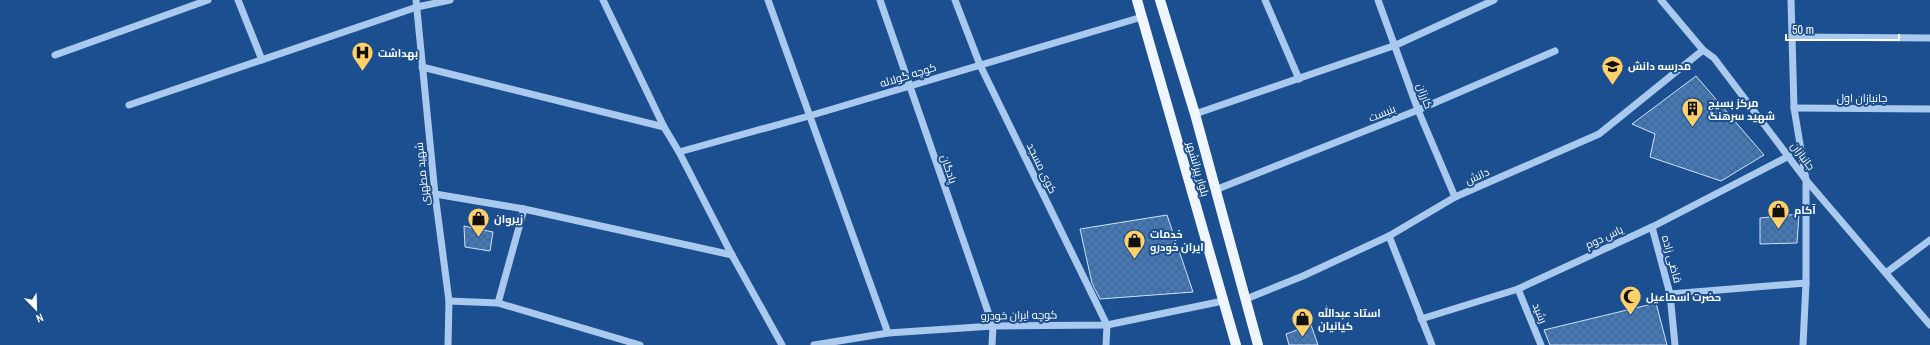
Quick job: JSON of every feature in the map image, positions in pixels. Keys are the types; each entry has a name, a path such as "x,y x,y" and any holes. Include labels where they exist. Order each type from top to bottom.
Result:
{"main road":[{"name":"بلوار پیرانشهر","path":"1136,0 1236,345"},
{"name":"بلوار پیرانشهر","path":"1160,0 1195,114 1258,345"}],"street":[{"path":"55,55 208,0"},
{"path":"238,0 262,60"},
{"path":"129,105 262,60 416,4 450,0"},
{"path":"603,0 664,127 679,152 732,255 782,345"},
{"path":"768,0 888,333"},
{"name":"پادگان","path":"880,0 992,326 992,345"},
{"name":"کوی مسجد","path":"955,0 980,65 1107,325 1106,345"},
{"path":"1265,0 1299,79"},
{"name":"کارزان","path":"1378,0 1396,45 1418,110 1455,198"},
{"path":"1195,114 1396,45 1494,0"},
{"name":"جانبازان","path":"1661,0 1703,50 1714,58 1806,180 1887,272 1930,325"},
{"path":"1791,0 1794,108 1806,180 1806,283 1801,345"},
{"name":"شهید مطهری","path":"416,4 435,194 449,301 448,345"},
{"name":"کوچه گولاله","path":"679,152 909,87 1142,17"},
{"path":"1792,37 1930,38"},
{"name":"دانش","path":"1246,299 1303,276 1389,236 1455,198 1599,134 1703,50"},
{"name":"بنبست","path":"1215,190 1418,110 1555,51"},
{"path":"422,67 664,127"},
{"name":"جانبازان اول","path":"1794,108 1930,110"},
{"name":"یاس دوم","path":"1421,319 1518,289 1652,227 1789,156"},
{"path":"435,194 524,208 732,255"},
{"path":"498,303 524,208"},
{"name":"قاضی زاده","path":"1652,227 1670,294 1675,345"},
{"path":"1389,236 1432,345"},
{"path":"1887,272 1930,240"},
{"path":"1670,294 1806,283"},
{"name":"رشید","path":"1518,289 1541,345"},
{"path":"449,301 498,303 640,345"},
{"name":"کوچه ایران خودرو","path":"814,345 888,333 992,326 1107,325 1223,301"}],"building":[{"name":"مرکز بسیج شهید سرهنگ","path":"1696,76 1764,155 1721,181 1650,157 1655,134 1632,124"},
{"name":"آکام","path":"1799,214 1797,243 1760,244 1760,218"},
{"name":"خدمات ایران خودرو","path":"1167,215 1193,292 1100,299 1092,283 1080,229"},
{"name":"زیروان","path":"464,226 493,232 490,251 465,247"},
{"name":"حضرت اسماعیل","path":"1656,303 1667,345 1550,345 1544,330"},
{"name":"استاد عبدالله کیانیان","path":"1311,325 1318,345 1289,345 1286,334"}],"place":[{"name":"بهداشت","path":"362,72"},
{"name":"مدرسه دانش","path":"1612,86"},
{"name":"مرکز بسیج شهید سرهنگ","path":"1693,128"},
{"name":"آکام","path":"1779,230"},
{"name":"زیروان","path":"478,238"},
{"name":"خدمات ایران خودرو","path":"1135,260"},
{"name":"حضرت اسماعیل","path":"1630,316"},
{"name":"استاد عبدالله کیانیان","path":"1302,338"}]}
